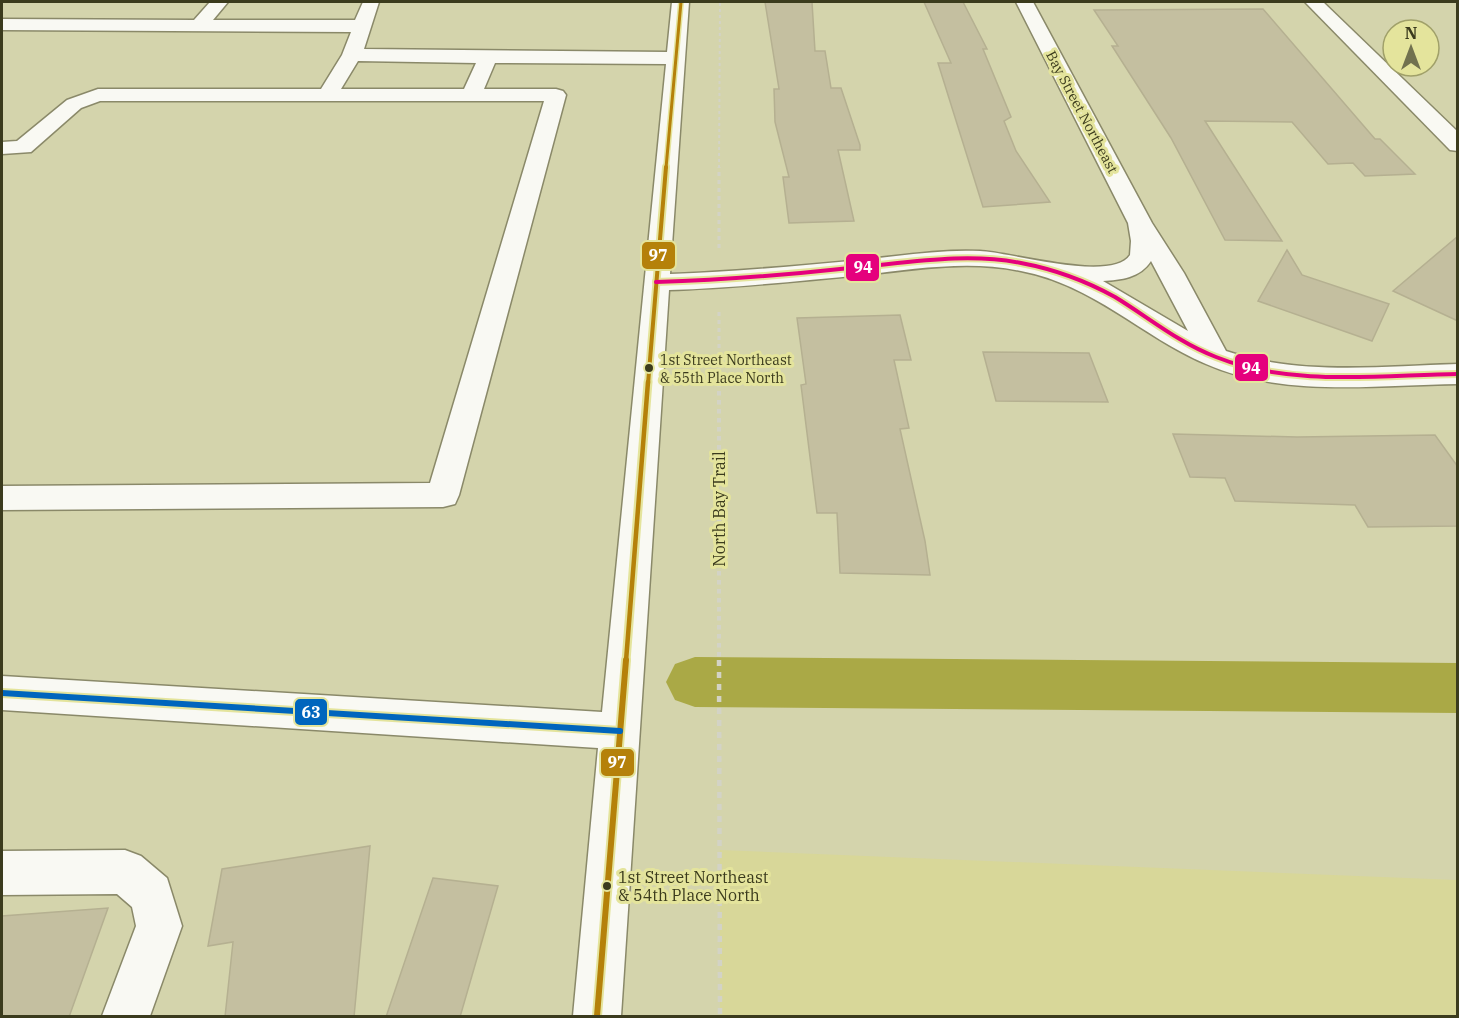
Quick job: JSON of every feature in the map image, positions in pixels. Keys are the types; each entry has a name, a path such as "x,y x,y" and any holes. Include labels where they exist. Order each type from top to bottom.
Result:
{"street":[{"path":"199,26 219,2"},
{"path":"327,95 352,56 370,2"},
{"path":"597,1017 656,282 681,2"},
{"name":"Bay Street Northeast","path":"1025,2 1140,223 1172,273 1216,358"},
{"path":"1313,2 1458,145"},
{"path":"2,26 363,26"},
{"path":"352,56 675,58"},
{"path":"398,95 415,57"},
{"path":"471,95 488,57"},
{"path":"2,170 12,147 74,104 98,95 556,95 443,495 2,498"},
{"name":"Bay Street Northeast","path":"1044,269 1119,273 1136,265 1145,254 1146,242 1140,223"},
{"path":"656,282 719,281 962,258 988,258 1044,269 1080,281 1112,296 1216,358 1246,368 1310,375 1458,374"},
{"path":"2,693 620,731"},
{"path":"2,873 125,872 151,894 159,927 126,1017"}],"path":[{"name":"North Bay Trail","path":"720,2 720,1017"}],"shaded area":[{"path":"720,850 1457,880 1457,1016 720,1016"}],"building":[{"path":"765,2 812,2 815,51 825,51 831,88 841,88 860,145 860,150 838,150 854,221 789,223 783,177 789,177 775,122 774,89 779,89"},
{"path":"924,2 963,2 987,49 983,49 1011,117 1004,121 1016,151 1050,202 983,207 938,63 951,63"},
{"path":"1263,9 1375,139 1380,139 1415,174 1365,176 1353,163 1328,164 1292,122 1205,121 1282,241 1225,240 1171,138 1112,46 1118,46 1094,10"},
{"path":"1458,236 1458,321 1393,291"},
{"path":"1287,250 1302,275 1389,304 1372,341 1258,301"},
{"path":"900,315 911,360 894,360 909,428 900,429 925,541 930,575 840,573 837,513 817,513 801,385 806,384 797,318"},
{"path":"983,352 1089,353 1108,402 996,401"},
{"path":"1173,434 1297,437 1435,435 1458,467 1458,526 1368,527 1355,505 1235,501 1225,478 1190,477"},
{"path":"370,846 354,1017 225,1017 233,942 208,946 222,869"},
{"path":"433,878 498,886 460,1017 386,1017"},
{"path":"108,908 69,1017 2,1017 2,916"}],"waterway":[{"path":"695,682 1458,688"}],"transit line":[{"name":"97","path":"597,1016 681,2"},
{"name":"94","path":"656,282 755,277 938,259 1000,260 1045,269 1092,286 1114,297 1189,344 1215,357 1241,366 1301,375 1458,374"},
{"name":"63","path":"2,693 620,731"}],"place":[{"name":"1st Street Northeast & 55th Place North","path":"649,368"},
{"name":"1st Street Northeast & 54th Place North","path":"607,886"}]}
